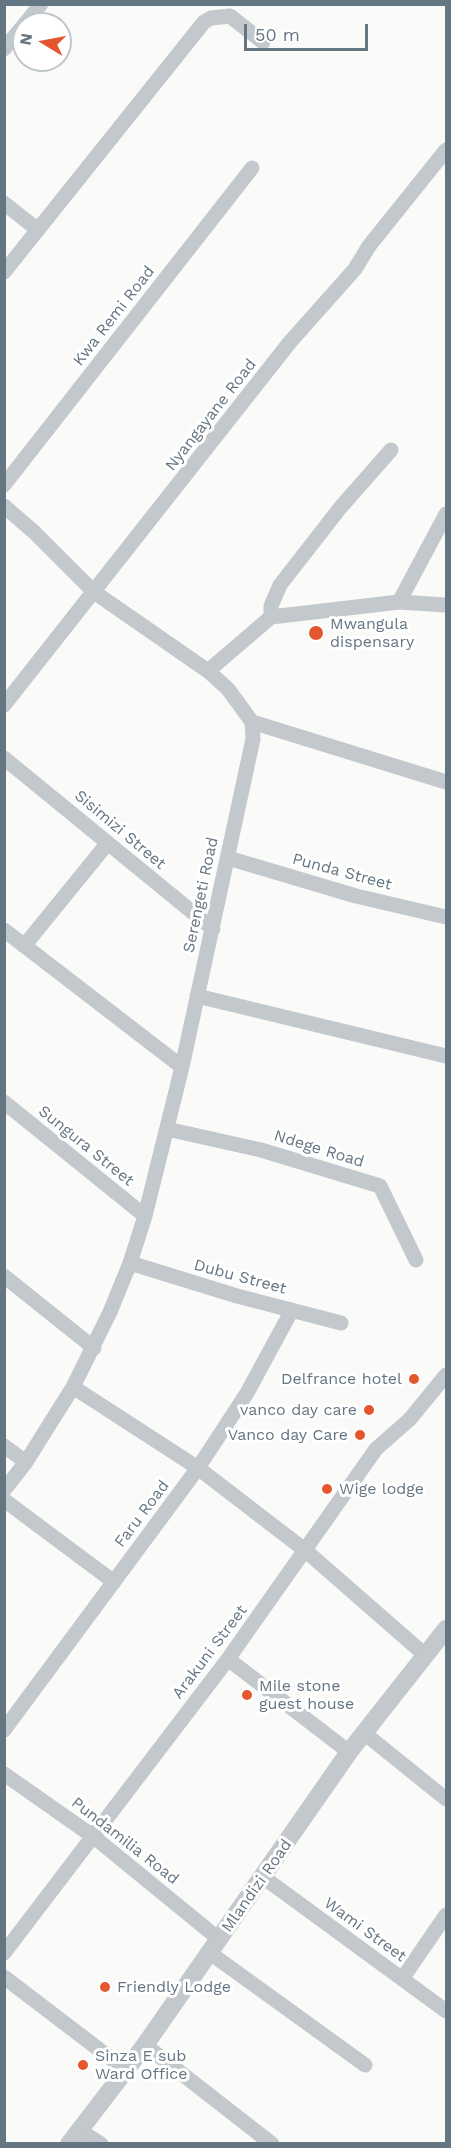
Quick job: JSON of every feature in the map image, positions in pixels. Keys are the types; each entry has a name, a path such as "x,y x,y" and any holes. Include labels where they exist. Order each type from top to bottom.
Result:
{"street":[{"path":"4,272 204,22 211,18 230,15 263,42"},
{"name":"Nyangayane Road","path":"4,705 290,342 355,269 369,246 447,150"},
{"name":"Kwa Remi Road","path":"4,485 252,168"},
{"path":"4,203 38,230"},
{"path":"271,617 271,606 280,585 340,508 392,450"},
{"path":"4,506 94,592 208,671 228,689 252,722 447,782"},
{"path":"399,602 447,514"},
{"path":"208,671 271,617 399,602 447,605"},
{"name":"Serengeti Road","path":"4,1490 26,1462 73,1388 94,1348 130,1263 145,1216 182,1067 249,760 252,722"},
{"name":"Sisimizi Street","path":"4,758 213,929"},
{"path":"24,946 107,844"},
{"name":"Punda Street","path":"228,858 356,896 447,917"},
{"path":"4,930 182,1067"},
{"path":"197,996 447,1056"},
{"name":"Sungura Street","path":"4,1102 145,1216"},
{"name":"Ndege Road","path":"167,1129 261,1150 380,1186 416,1260"},
{"name":"Dubu Street","path":"130,1263 341,1323"},
{"path":"4,1276 94,1348"},
{"name":"Faru Road","path":"4,1730 198,1468 247,1393 292,1310"},
{"name":"Arakuni Street","path":"4,1953 228,1659 376,1449 410,1419 447,1375"},
{"path":"73,1388 198,1468 306,1551 426,1655"},
{"path":"4,1446 26,1462"},
{"path":"4,1500 114,1582"},
{"name":"Mlandizi Road","path":"74,2137 145,2045 349,1752 447,1629"},
{"path":"228,1659 349,1752"},
{"path":"364,1733 447,1799"},
{"name":"Pundamilia Road","path":"4,1774 94,1837 215,1946 365,2065"},
{"name":"Wami Street","path":"263,1877 447,2011"},
{"path":"402,1979 447,1915"},
{"path":"4,1977 126,2070"},
{"path":"145,2045 272,2144"},
{"path":"74,2137 101,2144"}],"place":[{"name":"Mwangula dispensary","path":"316,633"},
{"name":"Delfrance hotel","path":"414,1379"},
{"name":"vanco day care","path":"369,1410"},
{"name":"Vanco day Care","path":"360,1435"},
{"name":"Wige lodge","path":"327,1489"},
{"name":"Mile stone guest house","path":"247,1695"},
{"name":"Friendly Lodge","path":"105,1987"},
{"name":"Sinza E sub Ward Office","path":"83,2065"}]}
